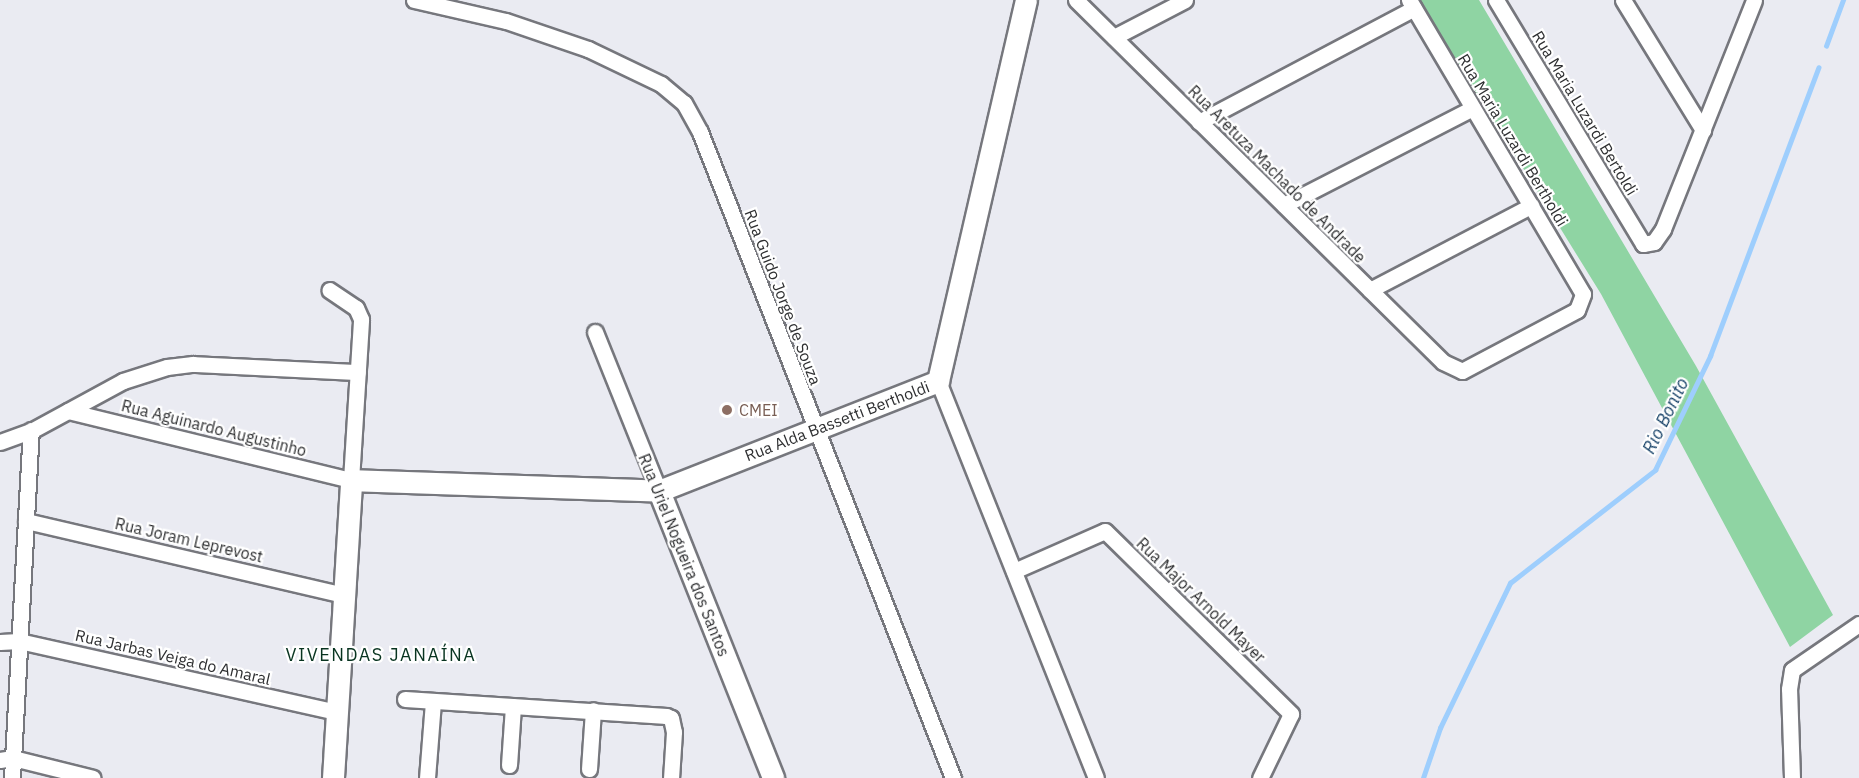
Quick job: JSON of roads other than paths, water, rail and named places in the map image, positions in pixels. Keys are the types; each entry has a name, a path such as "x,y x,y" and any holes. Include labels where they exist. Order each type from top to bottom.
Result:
{"street":[{"name":"Rua Guido Jorge de Souza","path":"414,0 506,21 588,49 661,84 684,103 700,132 814,430 952,778"},
{"name":"Rua Alda Bassetti Bertholdi","path":"351,480 658,491 938,381 1026,0"},
{"name":"Rua Aretuza Machado de Andrade","path":"1076,0 1370,290 1456,371"},
{"path":"1114,37 1185,0"},
{"name":"Rua Maria Luzardi Bertoldi","path":"1496,0 1643,244 1660,235 1703,130"},
{"path":"1623,0 1703,130"},
{"path":"1703,130 1754,0"},
{"path":"1199,122 1411,4"},
{"name":"Rua Maria Luzardi Bertholdi","path":"1411,4 1581,288 1583,300 1577,310 1467,369 1456,371"},
{"path":"1284,205 1473,108"},
{"path":"1370,290 1531,206"},
{"path":"329,290 344,297 360,313 333,778"},
{"name":"Rua Uriel Nogueira dos Santos","path":"595,332 773,778"},
{"path":"0,442 31,431 123,381 167,367 192,364 358,372"},
{"path":"938,381 1096,778"},
{"name":"Rua Aguinardo Augustinho","path":"68,411 351,480"},
{"path":"12,778 6,759 20,641 31,431"},
{"name":"Rua Joram Leprevost","path":"26,521 345,595"},
{"name":"Rua Major Arnold Mayer","path":"1014,571 1105,531 1291,714 1260,778"},
{"path":"1792,778 1789,689 1792,670 1859,624"},
{"name":"Rua Jarbas Veiga do Amaral","path":"0,642 20,641 337,712"},
{"path":"405,699 593,710 671,718 671,778"},
{"path":"427,778 433,700"},
{"path":"509,765 513,706"},
{"path":"589,770 593,710"},
{"path":"6,759 93,778"}],"waterway":[{"name":"Rio Bonito","path":"1826,46 1843,0"},
{"name":"Rio Bonito","path":"1423,778 1440,728 1510,583 1655,470 1710,356 1818,68"}],"place":[{"name":"CMEI","path":"727,410"}],"district":[{"name":"VIVENDAS JANAÍNA","path":"381,655"}]}
